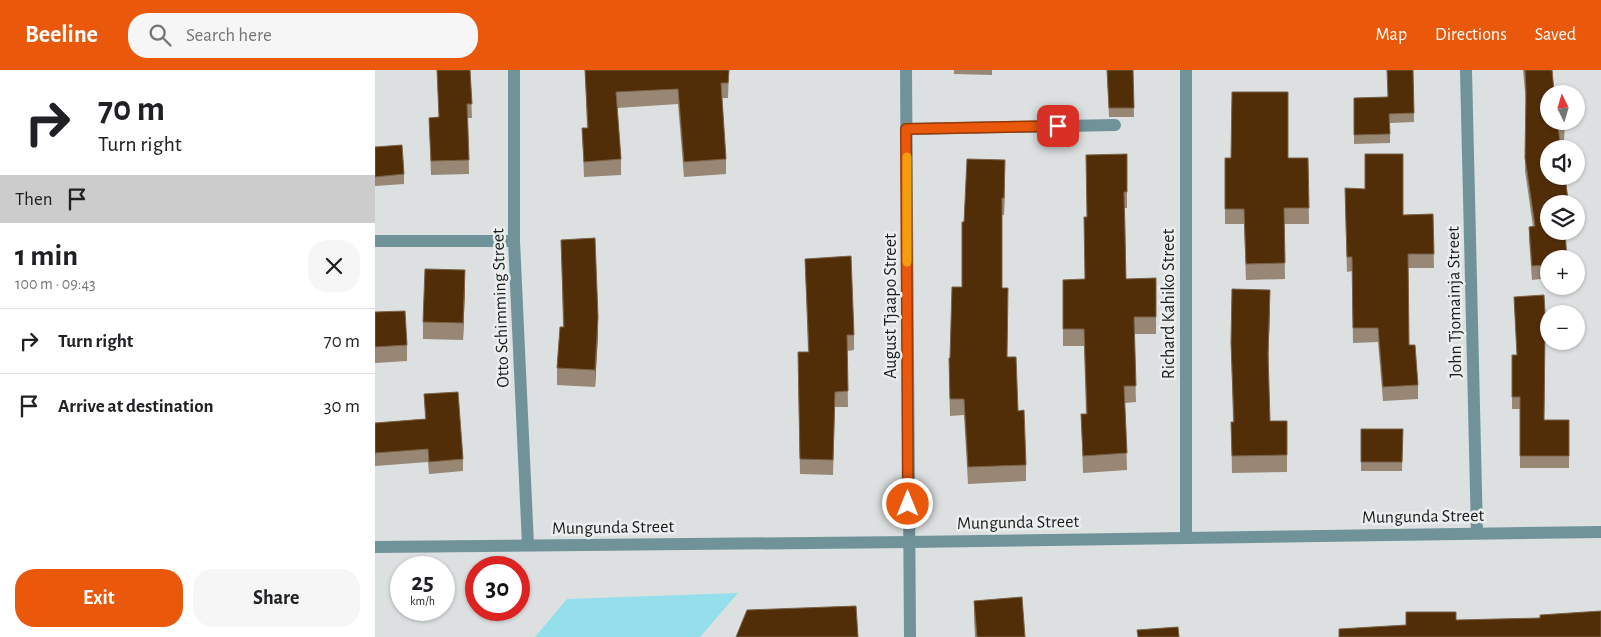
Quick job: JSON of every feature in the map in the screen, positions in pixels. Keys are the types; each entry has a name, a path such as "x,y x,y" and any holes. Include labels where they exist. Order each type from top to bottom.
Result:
{"street":[{"name":"Otto Schimming Street","path":"514,70 514,241 528,546"},
{"name":"August Tjaapo Street","path":"906,70 910,637"},
{"name":"Richard Kahiko Street","path":"1186,70 1186,537"},
{"name":"John Tjomainja Street","path":"1466,70 1477,533"},
{"path":"906,129 1115,126"},
{"path":"375,241 514,241"},
{"name":"Mungunda Street","path":"375,546 909,542 1601,532"}],"shaded area":[{"path":"738,593 700,637 535,637 567,599"}],"building":[{"path":"437,70 470,70 472,104 467,104 469,160 431,161 429,118 439,117"},
{"path":"585,70 729,70 728,83 721,83 726,159 684,162 678,89 616,92 621,159 584,162 582,128 588,128"},
{"path":"1107,70 1133,70 1134,108 1109,108"},
{"path":"1387,70 1413,70 1414,113 1389,114 1390,134 1354,135 1354,98 1388,97"},
{"path":"1525,70 1552,70 1553,85 1540,85 1540,130 1558,130 1560,140 1540,140 1540,185 1566,185 1567,195 1540,195 1540,240 1566,240 1566,250 1540,250 1540,266 1532,266 1529,227 1535,226 1525,158"},
{"path":"1232,92 1288,92 1288,158 1308,158 1309,208 1284,208 1285,263 1246,264 1244,209 1225,209 1225,158 1231,158"},
{"path":"402,145 404,174 375,177 375,147"},
{"path":"1127,154 1127,192 1124,192 1126,279 1156,278 1156,317 1134,317 1136,386 1124,386 1127,453 1083,456 1081,414 1087,414 1084,329 1063,329 1063,280 1085,279 1086,155"},
{"path":"1365,154 1403,154 1403,215 1433,214 1434,254 1408,254 1409,345 1415,345 1418,385 1383,387 1378,328 1353,328 1352,257 1347,257 1345,188 1365,189"},
{"path":"967,159 1005,160 1004,198 1002,198 1002,288 1008,288 1007,357 1016,357 1018,411 1024,410 1026,465 968,467 964,399 950,399 949,358 952,287 962,287 962,222 964,222"},
{"path":"595,238 598,317 595,370 557,368 560,327 564,327 561,240"},
{"path":"851,256 854,335 847,335 848,391 835,392 833,460 800,459 798,352 809,352 805,259"},
{"path":"425,269 465,270 463,323 423,322"},
{"path":"1232,289 1270,290 1268,353 1270,421 1287,421 1287,455 1232,456 1231,422 1234,422 1231,343"},
{"path":"1544,295 1545,305 1540,305 1540,350 1545,350 1544,420 1569,420 1569,456 1520,456 1520,397 1512,397 1512,355 1517,355 1514,297"},
{"path":"405,311 407,345 375,347 375,312"},
{"path":"458,392 463,459 429,462 428,449 375,453 375,423 426,419 424,394"},
{"path":"1361,429 1403,429 1402,462 1361,462"},
{"path":"1022,597 1025,637 977,637 974,601"},
{"path":"856,606 858,637 736,637 747,610"},
{"path":"1601,611 1601,637 1339,637 1339,629 1406,625 1406,612 1456,612 1456,620 1540,618 1540,615"},
{"path":"1178,627 1179,637 1138,637 1137,630"}],"slow traffic":[{"path":"907,157 907,262"}],"route":[{"path":"908,504 906,129 1058,126"}]}
